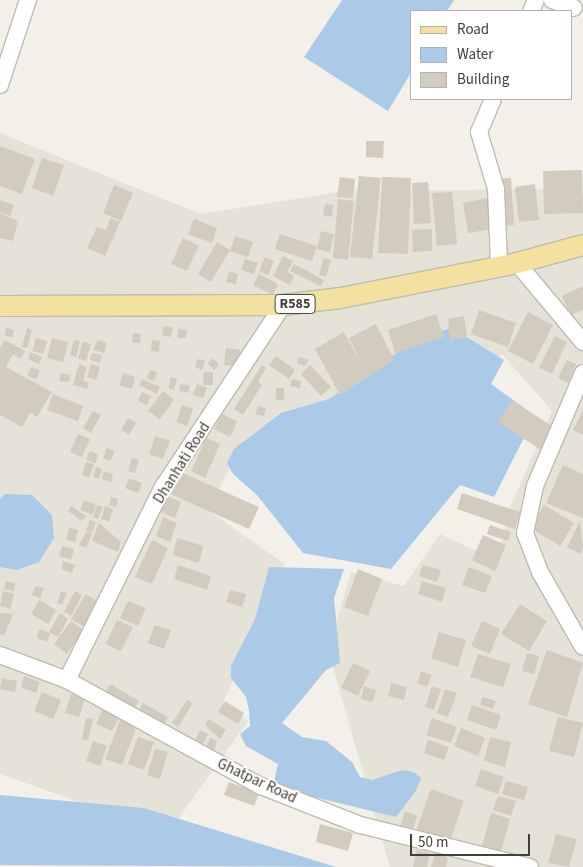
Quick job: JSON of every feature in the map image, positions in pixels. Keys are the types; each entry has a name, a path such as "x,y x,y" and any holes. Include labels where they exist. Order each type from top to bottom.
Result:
{"main road":[{"name":"R585","path":"0,306 283,305 342,298 508,264 583,245"}],"street":[{"path":"0,85 28,0"},
{"path":"552,0 574,8"},
{"path":"492,100 478,132 496,189 508,264 583,342"},
{"name":"Dhanhati Road","path":"67,680 164,487 283,305"},
{"path":"583,373 535,486 525,533 540,572 583,647"},
{"name":"Ghatpar Road","path":"0,655 67,680 261,786 360,824 530,867"}],"shaded area":[{"path":"0,133 201,214 345,191 579,189 583,195 583,867 390,867 328,650 351,572 404,586 440,534 497,561 509,510 552,411 503,355 448,367 240,446 209,511 285,564 223,703 248,721 168,833 0,774"}],"water":[{"path":"342,0 454,0 448,10 410,10 410,74 388,111 304,57"},
{"path":"452,328 504,360 491,384 535,416 494,497 460,485 391,569 303,553 257,495 233,474 227,463 234,449 281,413 329,399 419,338"},
{"path":"5,494 32,495 52,515 54,538 39,562 17,570 0,567 0,499"},
{"path":"269,567 344,569 334,598 340,663 326,670 282,723 302,737 326,741 352,762 360,777 372,780 402,770 414,772 421,778 416,791 396,817 273,787 278,764 246,746 240,734 250,726 249,710 246,697 231,678 231,666 255,619"},
{"path":"0,795 144,808 336,867 0,865"}],"building":[{"path":"366,141 384,141 383,158 366,157"},
{"path":"0,146 35,159 22,194 0,186"},
{"path":"42,158 64,165 53,196 32,188"},
{"path":"582,170 583,213 544,214 543,171"},
{"path":"359,176 381,178 372,259 350,257"},
{"path":"340,177 355,179 353,198 337,197"},
{"path":"382,177 411,178 408,254 378,253"},
{"path":"511,178 514,225 501,226 498,179"},
{"path":"428,182 431,223 414,224 412,183"},
{"path":"535,184 539,220 519,222 515,187"},
{"path":"114,185 133,193 121,221 103,213"},
{"path":"452,192 457,244 437,246 432,193"},
{"path":"488,198 493,229 468,233 463,203"},
{"path":"338,199 354,201 348,260 333,258"},
{"path":"0,200 14,205 10,216 0,212"},
{"path":"325,204 333,205 332,217 323,215"},
{"path":"0,213 18,221 13,241 0,238"},
{"path":"110,218 120,222 105,256 87,248 97,227 106,230"},
{"path":"194,219 217,228 212,243 188,234"},
{"path":"432,229 432,251 413,252 412,230"},
{"path":"321,231 334,234 330,252 317,249"},
{"path":"280,234 317,246 312,261 275,249"},
{"path":"235,236 253,242 248,257 230,251"},
{"path":"183,238 199,246 187,271 171,264"},
{"path":"217,242 230,250 211,282 198,274"},
{"path":"283,256 293,261 287,272 294,276 290,285 273,276"},
{"path":"265,257 274,261 268,275 259,271"},
{"path":"324,258 331,260 326,277 319,275"},
{"path":"245,259 258,263 254,274 241,270"},
{"path":"294,264 324,280 321,286 290,271"},
{"path":"229,272 238,274 236,284 226,282"},
{"path":"259,274 278,284 273,295 253,285"},
{"path":"583,286 583,310 571,315 562,296"},
{"path":"479,310 516,323 508,347 471,334"},
{"path":"528,312 553,325 533,364 508,351"},
{"path":"436,314 444,337 395,353 388,330"},
{"path":"464,316 467,338 450,340 448,319"},
{"path":"376,324 394,360 340,395 315,349 344,332 362,365 349,338"},
{"path":"164,326 173,328 171,337 162,335"},
{"path":"6,328 14,330 13,337 5,336"},
{"path":"27,328 32,330 27,348 22,347"},
{"path":"178,329 187,330 186,338 177,338"},
{"path":"133,333 141,334 140,343 132,343"},
{"path":"555,336 567,342 552,374 539,368"},
{"path":"36,338 47,341 43,354 32,351"},
{"path":"52,338 68,342 63,362 47,358"},
{"path":"5,340 25,351 21,359 13,354 6,367 52,392 37,417 30,413 22,427 0,415 0,348"},
{"path":"74,340 80,341 76,357 70,355"},
{"path":"98,340 107,343 104,353 93,350"},
{"path":"152,340 160,341 159,352 151,351"},
{"path":"83,342 91,344 86,361 78,358"},
{"path":"226,348 240,350 239,367 224,365"},
{"path":"30,352 42,357 39,364 28,359"},
{"path":"92,353 102,355 100,363 90,360"},
{"path":"276,356 295,370 289,379 269,365"},
{"path":"299,357 308,359 306,366 297,364"},
{"path":"213,358 219,365 214,370 208,363"},
{"path":"197,359 205,361 202,370 195,367"},
{"path":"567,360 576,364 568,383 558,378"},
{"path":"79,364 87,367 83,381 89,383 87,389 73,385"},
{"path":"91,364 100,367 96,380 87,377"},
{"path":"262,365 266,368 258,382 262,385 243,415 234,409"},
{"path":"310,365 331,387 321,396 301,374"},
{"path":"31,367 40,370 37,379 27,376"},
{"path":"150,370 157,372 154,381 147,379"},
{"path":"204,372 213,372 213,385 203,385"},
{"path":"61,373 70,375 69,382 59,381"},
{"path":"123,373 135,377 132,389 119,385"},
{"path":"171,377 177,379 174,390 168,388"},
{"path":"142,379 160,387 157,394 139,385"},
{"path":"292,379 301,381 300,388 290,386"},
{"path":"180,384 190,386 188,393 179,391"},
{"path":"197,384 207,388 203,398 193,395"},
{"path":"276,388 284,388 284,400 276,400"},
{"path":"163,391 174,400 160,419 148,411"},
{"path":"142,392 151,396 147,405 138,401"},
{"path":"53,394 83,406 78,421 47,410"},
{"path":"512,400 558,430 544,452 498,422"},
{"path":"182,405 193,409 187,426 176,422"},
{"path":"258,406 266,408 264,416 255,414"},
{"path":"583,410 583,435 573,430"},
{"path":"93,411 101,415 91,433 83,428"},
{"path":"222,414 237,421 230,437 214,429"},
{"path":"128,418 136,423 129,435 121,430"},
{"path":"78,434 90,439 82,457 70,452"},
{"path":"155,436 170,441 163,459 149,454"},
{"path":"206,438 220,444 205,478 191,471"},
{"path":"107,448 115,451 110,461 103,458"},
{"path":"90,451 98,455 95,464 86,459"},
{"path":"132,458 139,460 135,473 128,471"},
{"path":"86,462 94,464 89,478 82,475"},
{"path":"563,465 583,474 583,518 546,503"},
{"path":"96,467 102,469 99,479 93,477"},
{"path":"104,471 113,474 111,482 102,479"},
{"path":"178,471 259,507 249,529 168,493"},
{"path":"129,478 142,483 138,493 125,488"},
{"path":"462,493 520,512 515,529 457,509"},
{"path":"167,496 181,502 175,518 161,512"},
{"path":"111,497 118,499 116,507 109,505"},
{"path":"84,500 96,505 92,515 80,510"},
{"path":"97,505 103,507 98,519 93,517"},
{"path":"544,505 574,523 560,546 530,528"},
{"path":"71,506 86,516 82,521 68,511"},
{"path":"105,506 113,509 109,522 101,519"},
{"path":"163,517 177,523 170,542 156,536"},
{"path":"90,520 96,522 92,533 86,530"},
{"path":"580,521 583,547 580,554 567,547"},
{"path":"99,523 121,542 118,552 92,541"},
{"path":"490,525 511,532 508,541 487,534"},
{"path":"69,528 78,530 75,542 66,540"},
{"path":"87,531 92,534 86,548 79,545"},
{"path":"483,535 506,545 495,571 472,560"},
{"path":"177,538 203,546 199,563 173,555"},
{"path":"152,540 168,548 152,584 135,577"},
{"path":"62,546 74,549 71,560 59,556"},
{"path":"63,561 75,565 72,573 61,569"},
{"path":"178,565 211,576 207,590 174,579"},
{"path":"423,565 441,570 437,582 419,576"},
{"path":"469,567 492,576 485,593 462,585"},
{"path":"358,569 382,579 368,616 344,607"},
{"path":"6,581 15,583 14,591 4,589"},
{"path":"422,581 446,588 442,602 418,594"},
{"path":"35,586 44,588 40,598 32,595"},
{"path":"230,590 246,594 242,607 226,602"},
{"path":"3,591 14,594 10,609 0,606"},
{"path":"61,591 67,593 62,605 57,603"},
{"path":"75,591 82,595 71,616 64,612"},
{"path":"86,594 100,603 86,628 71,619"},
{"path":"39,600 56,610 48,624 31,614"},
{"path":"128,601 146,608 138,626 120,618"},
{"path":"520,604 547,621 529,651 501,634"},
{"path":"0,613 13,614 4,636 0,634"},
{"path":"60,613 68,619 58,637 49,632"},
{"path":"117,620 133,627 121,651 106,644"},
{"path":"71,621 84,630 67,654 54,644"},
{"path":"482,621 500,629 490,654 471,646"},
{"path":"155,625 171,630 164,649 148,643"},
{"path":"39,629 50,633 47,642 37,638"},
{"path":"439,632 466,640 458,667 431,658"},
{"path":"547,650 583,663 567,717 528,704"},
{"path":"527,653 539,656 534,674 522,671"},
{"path":"478,654 511,664 503,687 470,677"},
{"path":"353,663 370,671 358,696 341,688"},
{"path":"421,671 432,675 427,687 417,683"},
{"path":"24,676 40,682 36,693 21,687"},
{"path":"2,678 17,681 15,692 0,689"},
{"path":"391,683 407,687 404,700 388,696"},
{"path":"110,684 139,701 132,712 104,695"},
{"path":"364,686 376,690 373,702 361,699"},
{"path":"432,686 441,689 434,710 425,707"},
{"path":"445,689 457,693 448,717 437,713"},
{"path":"42,692 61,700 53,719 34,711"},
{"path":"71,694 85,699 79,717 65,713"},
{"path":"483,697 496,701 493,709 480,705"},
{"path":"187,700 193,703 178,727 172,723"},
{"path":"225,701 244,713 238,724 218,712"},
{"path":"143,703 168,717 161,730 136,715"},
{"path":"472,705 501,715 496,730 467,720"},
{"path":"103,708 120,716 112,731 96,724"},
{"path":"558,717 583,723 574,757 549,751"},
{"path":"86,718 93,719 88,740 82,739"},
{"path":"121,718 137,725 122,765 105,759"},
{"path":"432,718 457,727 451,743 426,735"},
{"path":"209,719 226,730 220,739 205,725"},
{"path":"461,728 485,738 478,756 454,746"},
{"path":"200,730 208,734 200,750 192,746"},
{"path":"138,737 154,742 144,770 128,764"},
{"path":"490,737 511,742 505,767 484,761"},
{"path":"210,738 217,741 212,757 204,754"},
{"path":"428,740 449,747 444,760 424,753"},
{"path":"93,741 107,746 100,766 86,761"},
{"path":"155,749 168,752 160,779 147,775"},
{"path":"481,769 504,777 498,794 475,786"},
{"path":"506,781 528,787 524,800 502,794"},
{"path":"229,782 259,793 254,806 224,795"},
{"path":"431,789 464,801 449,843 416,831"},
{"path":"498,796 516,801 511,816 493,810"},
{"path":"405,811 417,816 412,834 399,830"},
{"path":"491,813 510,819 500,855 481,850"},
{"path":"320,824 353,833 348,851 316,842"},
{"path":"556,834 577,839 569,867 548,863"},
{"path":"417,850 430,853 427,867 413,867"},
{"path":"435,854 448,857 446,867 431,867"}]}
